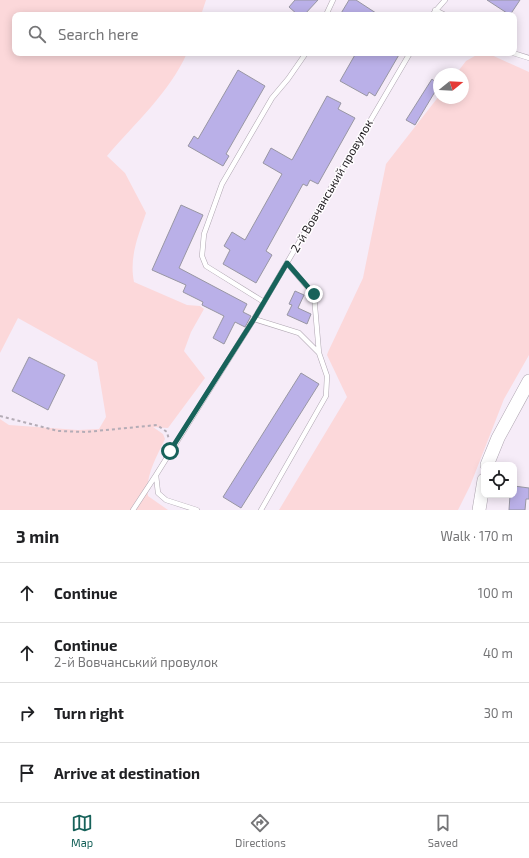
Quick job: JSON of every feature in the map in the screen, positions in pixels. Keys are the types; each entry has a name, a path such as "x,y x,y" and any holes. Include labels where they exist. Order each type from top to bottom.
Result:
{"street":[{"path":"488,462 498,438 529,381"},
{"path":"479,510 481,498"}],"lane":[{"path":"327,12 333,0"},
{"path":"439,12 435,10 445,0"},
{"path":"517,54 529,58"},
{"path":"264,302 206,266 202,256 204,234 222,184 272,98 288,79 304,56"},
{"name":"2-й Вовчанський провулок","path":"132,510 156,475 254,319 408,56"},
{"path":"261,510 326,396 327,376 319,353 314,294 287,263"},
{"path":"254,319 299,333 319,353"},
{"path":"156,475 158,493 166,500 196,510"}],"path":[{"path":"0,416 58,431 86,432 157,425 168,432 170,451"}],"shaded area":[{"path":"0,0 206,0 202,12 12,12 12,56 186,56 171,81 151,107 107,156 125,173 146,213 133,256 134,282 187,305 200,306 204,309 191,332 184,351 205,378 168,428 153,427 163,434 165,439 150,474 148,481 148,496 168,510 0,510 0,419 9,425 78,430 99,429 106,417 97,362 18,318 0,353"},
{"path":"475,56 494,56 529,72 529,355 504,399 470,486 458,510 279,510 347,397 327,355 363,278 386,164 433,104 469,104 469,68 461,68 466,61"}],"building":[{"path":"295,0 318,0 307,12 295,12 289,7"},
{"path":"349,0 356,0 374,12 342,12"},
{"path":"487,0 520,0 512,12 505,12"},
{"path":"354,56 398,56 375,96 369,92 367,96 340,81"},
{"path":"238,70 265,86 226,154 229,156 223,166 188,146 194,136 198,139"},
{"path":"432,79 433,95 415,125 406,120"},
{"path":"327,96 341,103 338,109 355,118 318,184 310,180 307,186 303,184 266,251 272,255 256,283 223,264 230,250 224,246 232,232 245,240 282,174 263,163 271,148 292,160"},
{"path":"181,205 203,215 179,268 247,304 243,312 251,316 245,327 235,322 224,344 213,338 224,316 202,305 203,302 183,292 186,285 152,270"},
{"path":"295,291 304,295 298,308 311,314 307,324 287,315 292,305 289,304"},
{"path":"29,357 65,375 48,410 12,391"},
{"path":"301,373 319,384 241,508 223,497"},
{"path":"517,486 529,488 529,499 526,499 525,510 509,510 510,498 517,498"}],"route":[{"path":"170,451 254,319 287,263 314,294"}]}
